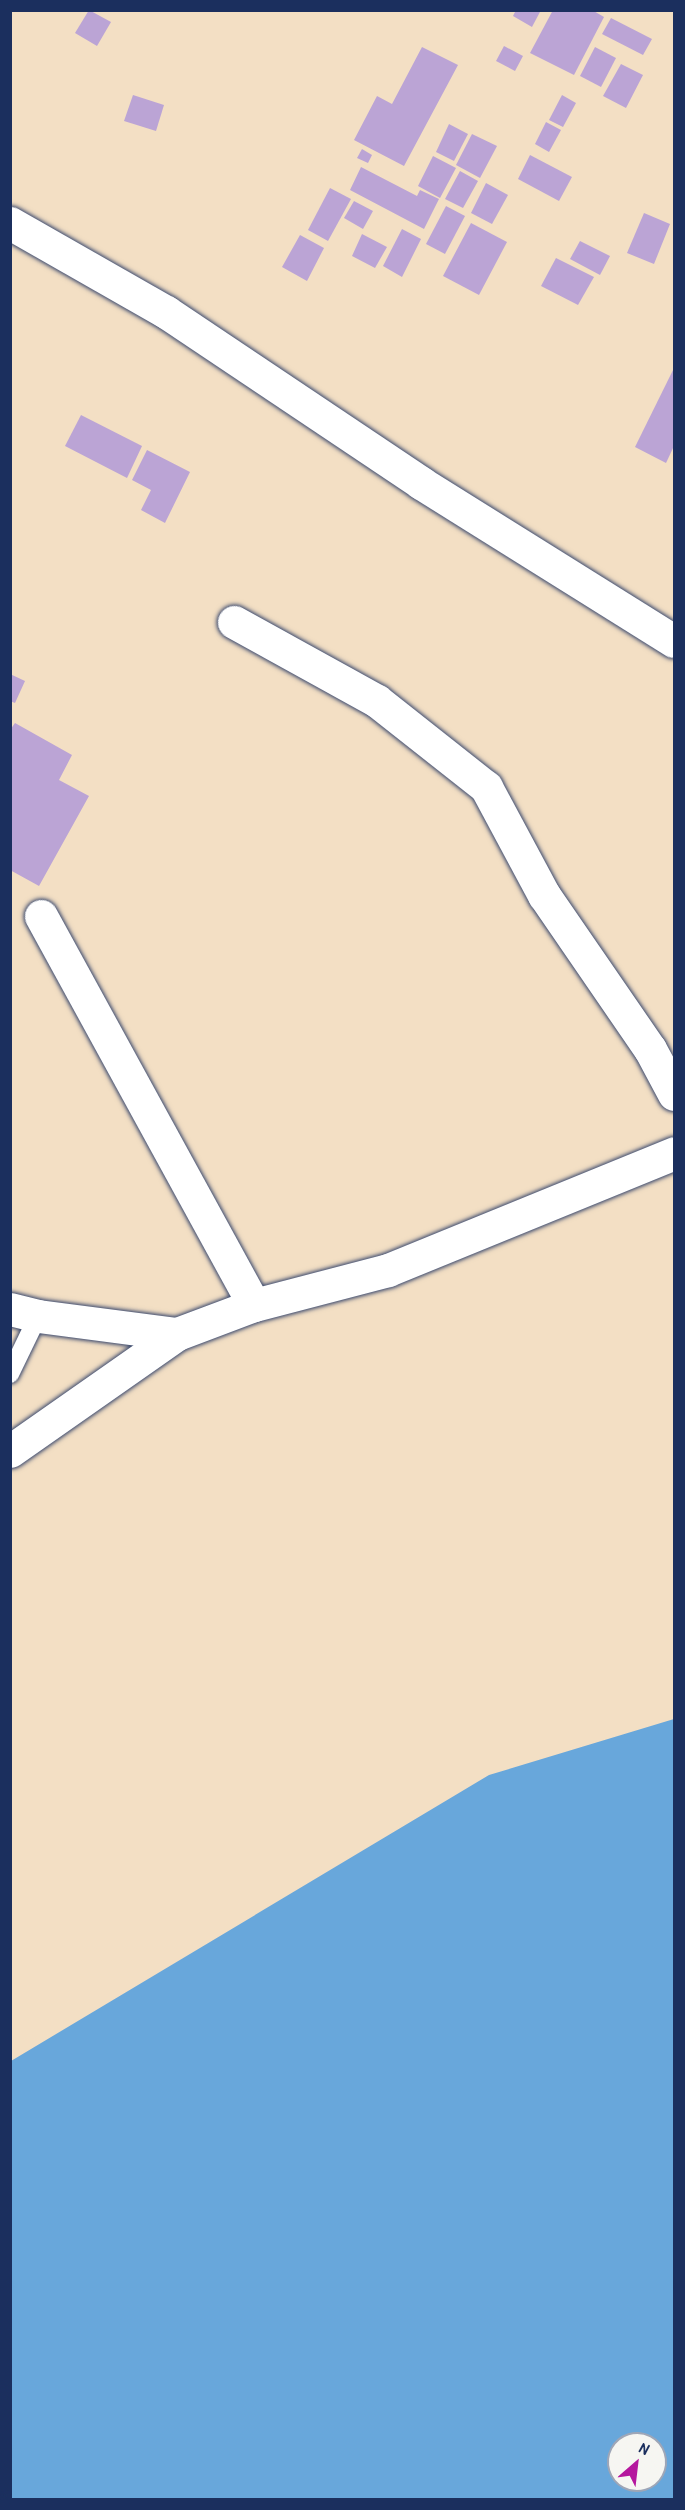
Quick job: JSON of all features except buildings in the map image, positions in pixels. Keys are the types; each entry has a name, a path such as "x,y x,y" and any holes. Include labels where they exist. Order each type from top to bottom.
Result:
{"street":[{"path":"10,223 166,312 421,483 675,641"},
{"path":"234,622 377,701 486,787 544,895 650,1049 675,1094"},
{"path":"41,916 254,1305"},
{"path":"10,1451 177,1334 254,1305 388,1270 675,1153"},
{"path":"24,1313 177,1334"}],"lane":[{"path":"10,1374 24,1313"}],"water":[{"path":"674,1719 674,2499 11,2499 11,2061 489,1775"}]}
